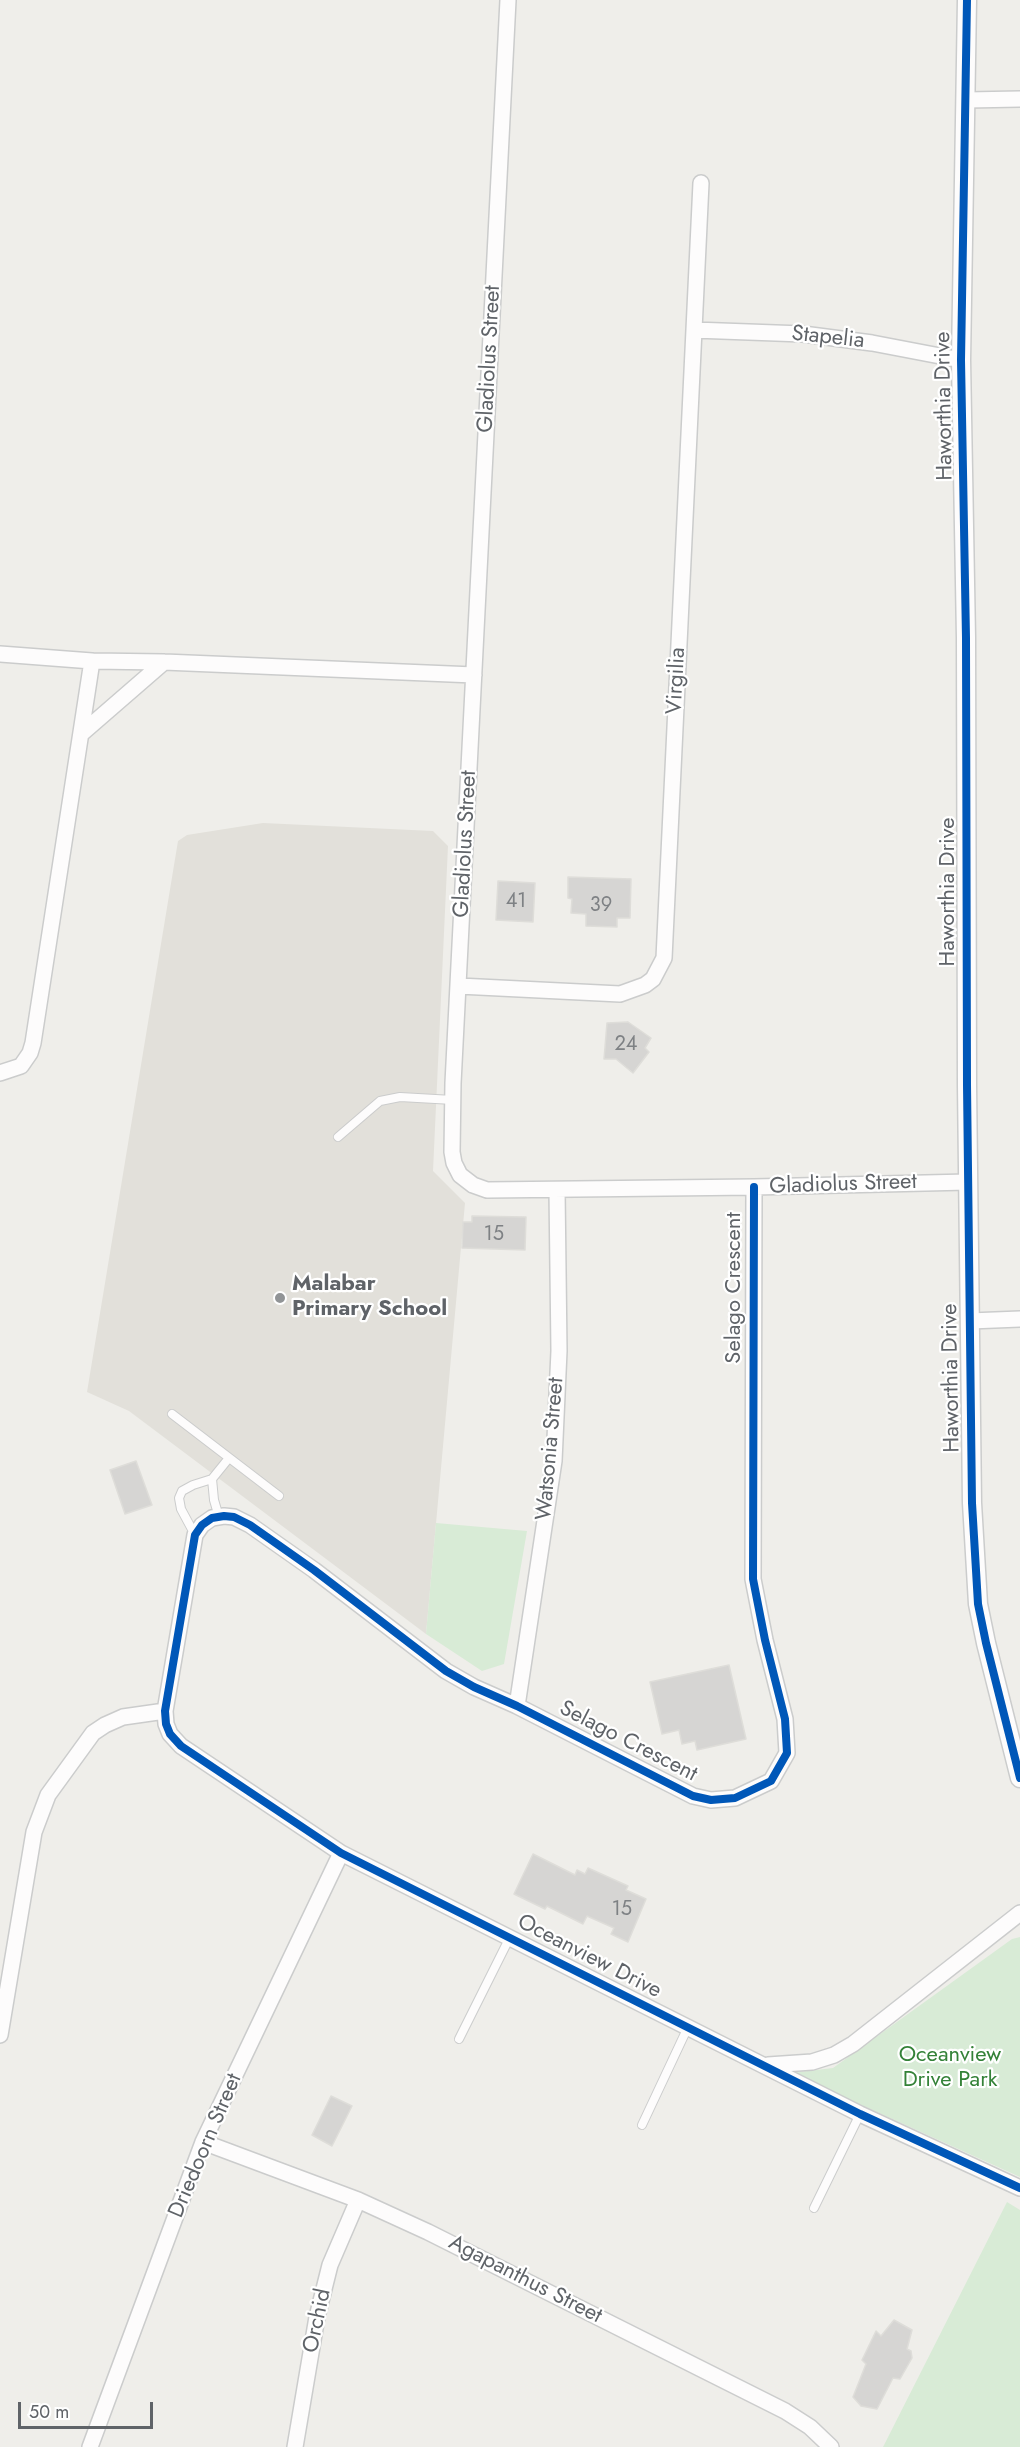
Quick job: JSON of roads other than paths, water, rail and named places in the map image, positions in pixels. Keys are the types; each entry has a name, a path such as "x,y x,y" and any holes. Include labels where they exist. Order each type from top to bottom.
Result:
{"street":[{"name":"Gladiolus Street","path":"508,0 453,1100 452,1152 460,1175 473,1185 487,1190 968,1182"},
{"name":"Haworthia Drive","path":"967,0 961,360 966,638 972,1503 978,1604 1020,1778"},
{"path":"967,100 1020,99"},
{"name":"Virgilia","path":"459,986 620,994 645,985 653,979 664,958 701,183"},
{"name":"Stapelia","path":"694,330 803,334 872,343 961,360"},
{"path":"0,654 92,661 474,675"},
{"path":"0,1073 21,1066 30,1053 33,1043 92,661"},
{"path":"81,734 164,662"},
{"name":"Selago Crescent","path":"219,1517 234,1518 250,1525 314,1570 446,1671 693,1796 711,1800 735,1798 771,1781 787,1753 785,1719 765,1640 753,1579 754,1187"},
{"name":"Watsonia Street","path":"517,1706 554,1461 560,1351 557,1190"},
{"path":"970,1321 1020,1319"},
{"path":"0,2035 34,1832 48,1795 93,1733 105,1725 123,1717 166,1717 195,1535 202,1525 212,1518 219,1517"},
{"name":"Oceanview Drive","path":"166,1717 170,1734 181,1746 341,1853 765,2064 860,2114 1020,2188"},
{"name":"Driedoorn Street","path":"90,2447 203,2142 341,1853"},
{"name":"Oceanview Drive","path":"765,2064 812,2062 834,2055 853,2044 1020,1913"},
{"name":"Agapanthus Street","path":"203,2142 358,2200 480,2257 785,2411 810,2427 831,2447"},
{"name":"Orchid","path":"295,2447 317,2317 330,2265 358,2200"}],"lane":[{"path":"338,1137 380,1101 388,1098 453,1100"},
{"path":"172,1414 279,1496"},
{"path":"195,1535 181,1509 179,1498 182,1491 212,1479 229,1458"},
{"path":"212,1479 214,1500 219,1517"},
{"path":"459,2039 510,1937"},
{"path":"642,2125 688,2027"},
{"path":"814,2208 860,2114"}],"place":[{"name":"Malabar Primary School","path":"280,1298"}],"park label":[{"name":"Oceanview Drive Park","path":"950,2068"}]}
